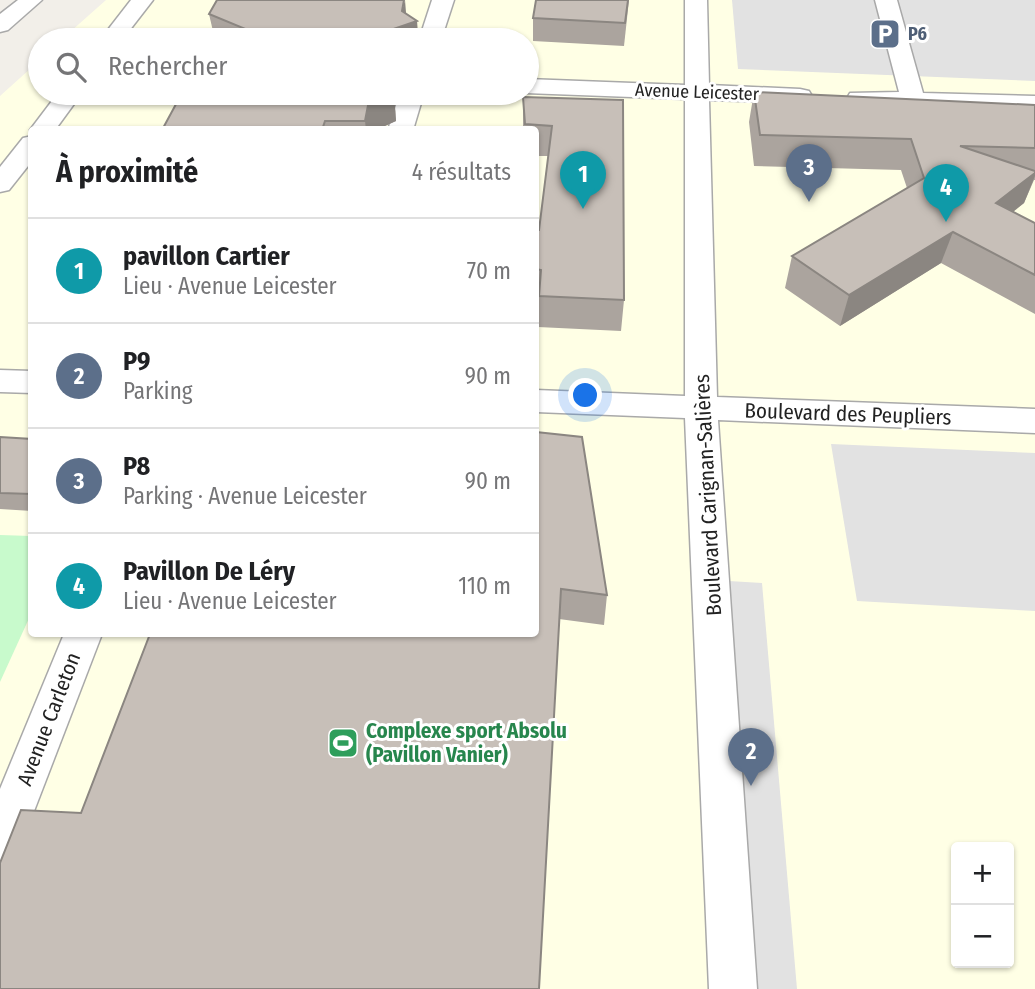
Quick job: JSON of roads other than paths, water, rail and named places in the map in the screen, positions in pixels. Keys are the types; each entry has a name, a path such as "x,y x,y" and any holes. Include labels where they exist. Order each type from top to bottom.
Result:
{"street":[{"path":"0,25 31,0"},
{"path":"120,28 142,0"},
{"path":"434,28 443,0"},
{"name":"Boulevard Carignan-Salières","path":"696,0 701,408 733,989"},
{"path":"886,0 913,99"},
{"name":"Avenue Leicester","path":"539,86 1035,103"},
{"path":"45,126 61,105"},
{"path":"0,184 28,148"},
{"path":"0,381 28,382"},
{"name":"Boulevard des Peupliers","path":"539,401 1035,421"},
{"name":"Avenue Carleton","path":"0,843 82,637"}],"place":[{"name":"P6","path":"885,34"},
{"name":"P8","path":"809,202"},
{"name":"pavillon Cartier","path":"583,209"},
{"name":"Pavillon De Léry","path":"946,222"},
{"name":"Complexe sport Absolu (Pavillon Vanier)","path":"343,743"},
{"name":"P9","path":"751,786"}]}
